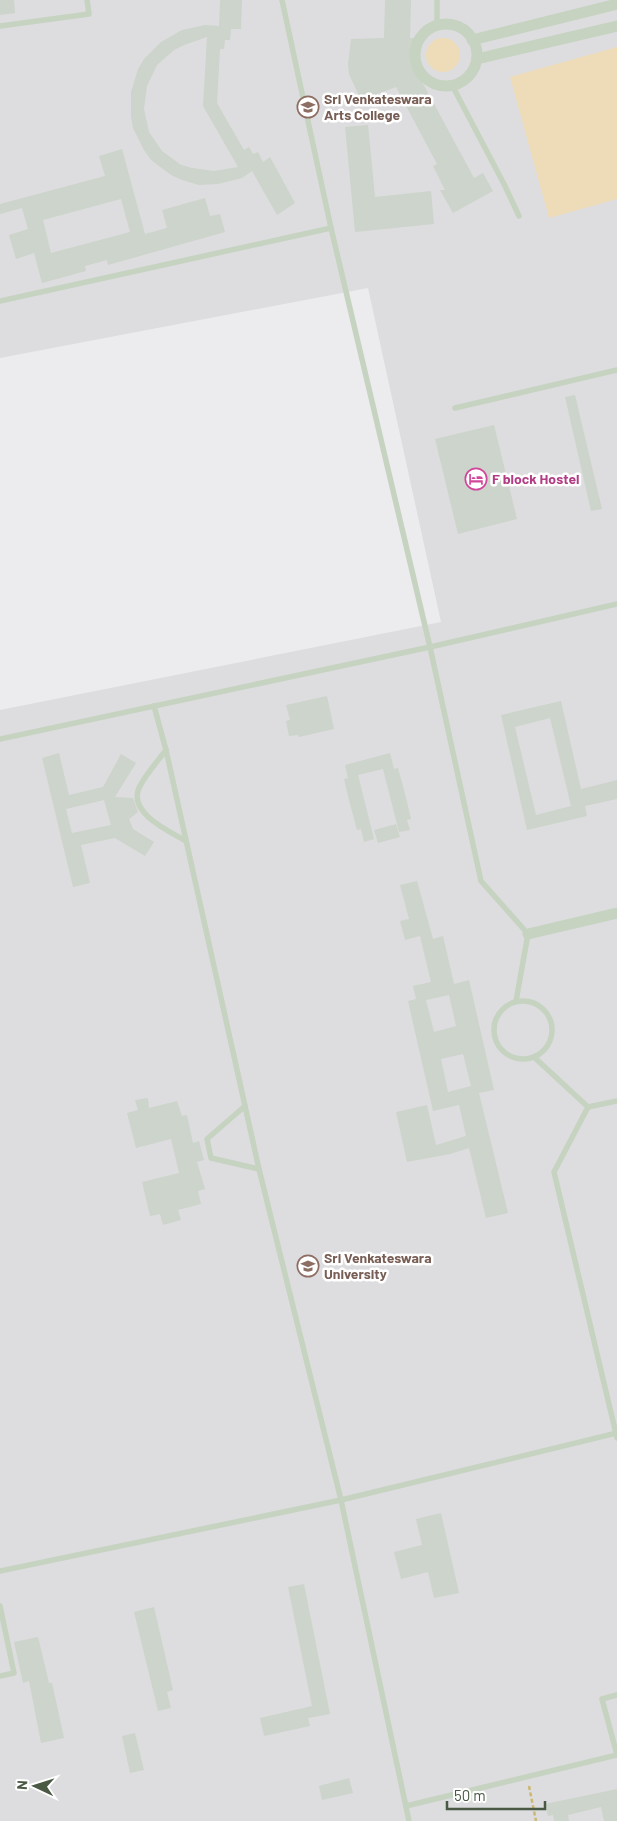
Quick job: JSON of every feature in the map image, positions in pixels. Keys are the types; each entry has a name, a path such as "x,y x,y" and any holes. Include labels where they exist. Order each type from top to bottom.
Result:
{"street":[{"path":"472,40 617,4"},
{"path":"448,25 459,28 472,40 477,59 466,78 452,85 442,86 430,82 421,74 416,64 415,52 419,40 426,32 437,26 448,25"},
{"path":"477,59 617,26"},
{"path":"528,934 617,913"}],"lane":[{"path":"0,26 89,14 87,0"},
{"path":"282,0 330,228 430,647 481,881 528,934 516,1001"},
{"path":"437,0 437,26"},
{"path":"452,85 505,186 518,216"},
{"path":"0,301 330,228"},
{"path":"455,408 617,370"},
{"path":"0,740 430,647 617,604"},
{"path":"154,706 166,750 259,1169 341,1500 409,1821"},
{"path":"166,750 138,790 138,804 145,815 186,841"},
{"path":"526,1000 543,1008 549,1016 552,1025 552,1035 548,1044 542,1052 534,1057 525,1059 515,1058 506,1054 495,1039 495,1020 500,1011 516,1001 526,1000"},
{"path":"534,1057 588,1107"},
{"path":"588,1107 617,1102"},
{"path":"245,1106 207,1139 211,1158 259,1169"},
{"path":"0,1571 341,1500 617,1434 554,1172 588,1107"},
{"path":"0,1606 14,1673 0,1676"},
{"path":"406,1806 617,1755 602,1698 617,1695"}],"path":[{"path":"527,1777 536,1821"}],"shaded area":[{"name":"Sri Venkateswara University","path":"0,0 617,0 617,1821 0,1821 0,710 441,622 368,288 0,358"},
{"path":"443,38 450,39 455,43 459,48 459,62 455,67 450,71 443,72 436,71 431,67 427,62 426,55 427,48 431,43 436,39"},
{"path":"617,47 617,199 549,218 510,77"}],"building":[{"path":"0,0 14,0 15,13 0,15"},
{"path":"220,0 242,0 241,29 231,29 230,40 225,40 224,49 220,49 217,103 244,150 249,147 253,154 258,152 263,162 270,157 295,203 277,215 252,171 242,178 218,184 199,185 182,180 171,175 151,160 133,128 131,92 138,69 144,59 161,42 182,30 205,25 219,26","holes":["207,37 203,106 238,167 214,171 181,165 162,151 149,132 144,109 147,86 157,65 174,50"]},
{"path":"385,0 411,0 410,38 414,38 412,58 422,77 420,78 474,178 483,173 493,191 453,213 440,190 445,190 433,166 437,164 396,87 361,100 349,74 348,64 351,39 384,38"},
{"path":"368,125 375,197 431,191 434,224 355,232 345,127"},
{"path":"122,149 145,234 167,228 162,210 205,198 210,216 220,214 225,232 108,265 107,260 85,266 86,271 42,283 34,253 16,259 9,235 28,229 22,208 0,214 0,204 105,176 99,156","holes":["121,199 130,232 51,253 43,220"]},
{"path":"575,395 602,509 591,511 565,397"},
{"name":"F block Hostel","path":"494,425 517,519 458,534 435,439"},
{"path":"327,696 334,729 299,737 298,735 289,736 286,721 290,720 286,705"},
{"path":"561,701 581,789 617,780 617,799 585,806 587,816 527,830 501,715","holes":["550,718 571,806 536,815 515,727"]},
{"path":"59,753 69,795 103,787 121,754 136,763 115,797 133,798 138,812 129,819 133,829 154,842 145,856 115,838 81,845 90,883 73,887 42,758","holes":["104,800 111,825 72,833 66,809"]},
{"path":"390,753 394,769 398,768 406,798 411,819 407,820 410,830 399,832 383,769 358,775 374,839 364,842 361,829 357,830 349,800 344,779 348,778 345,765"},
{"path":"396,824 400,837 378,843 374,830"},
{"path":"417,881 433,939 443,936 454,984 469,980 494,1090 479,1093 508,1213 486,1218 469,1148 450,1154 407,1162 396,1112 427,1105 436,1145 466,1136 459,1105 433,1111 408,1001 416,999 413,986 431,982 420,936 405,940 400,921 409,919 400,885","holes":["449,995 456,1026 434,1032 426,1000","463,1054 471,1086 448,1092 441,1059"]},
{"path":"148,1098 149,1108 177,1101 182,1116 187,1115 193,1143 199,1141 204,1160 197,1162 205,1189 198,1191 201,1204 178,1210 181,1220 163,1225 160,1214 150,1216 142,1182 179,1173 171,1139 136,1148 127,1113 138,1110 135,1100"},
{"path":"441,1513 459,1593 434,1598 428,1572 401,1579 394,1552 422,1545 416,1519"},
{"path":"304,1584 330,1714 308,1718 310,1726 264,1736 260,1718 312,1706 288,1587"},
{"path":"154,1607 173,1690 167,1692 171,1708 158,1711 134,1612"},
{"path":"38,1637 49,1683 52,1683 64,1738 41,1743 29,1681 23,1683 14,1642"},
{"path":"135,1733 144,1770 130,1773 122,1736"},
{"path":"349,1778 353,1793 322,1800 319,1786"},
{"path":"617,1789 617,1821 604,1821 601,1807 568,1815 569,1821 554,1821 553,1815 548,1816 545,1804"}],"place":[{"name":"Sri Venkateswara Arts College","path":"308,107"},
{"name":"F block Hostel","path":"476,479"},
{"name":"Sri Venkateswara University","path":"308,1266"}]}
